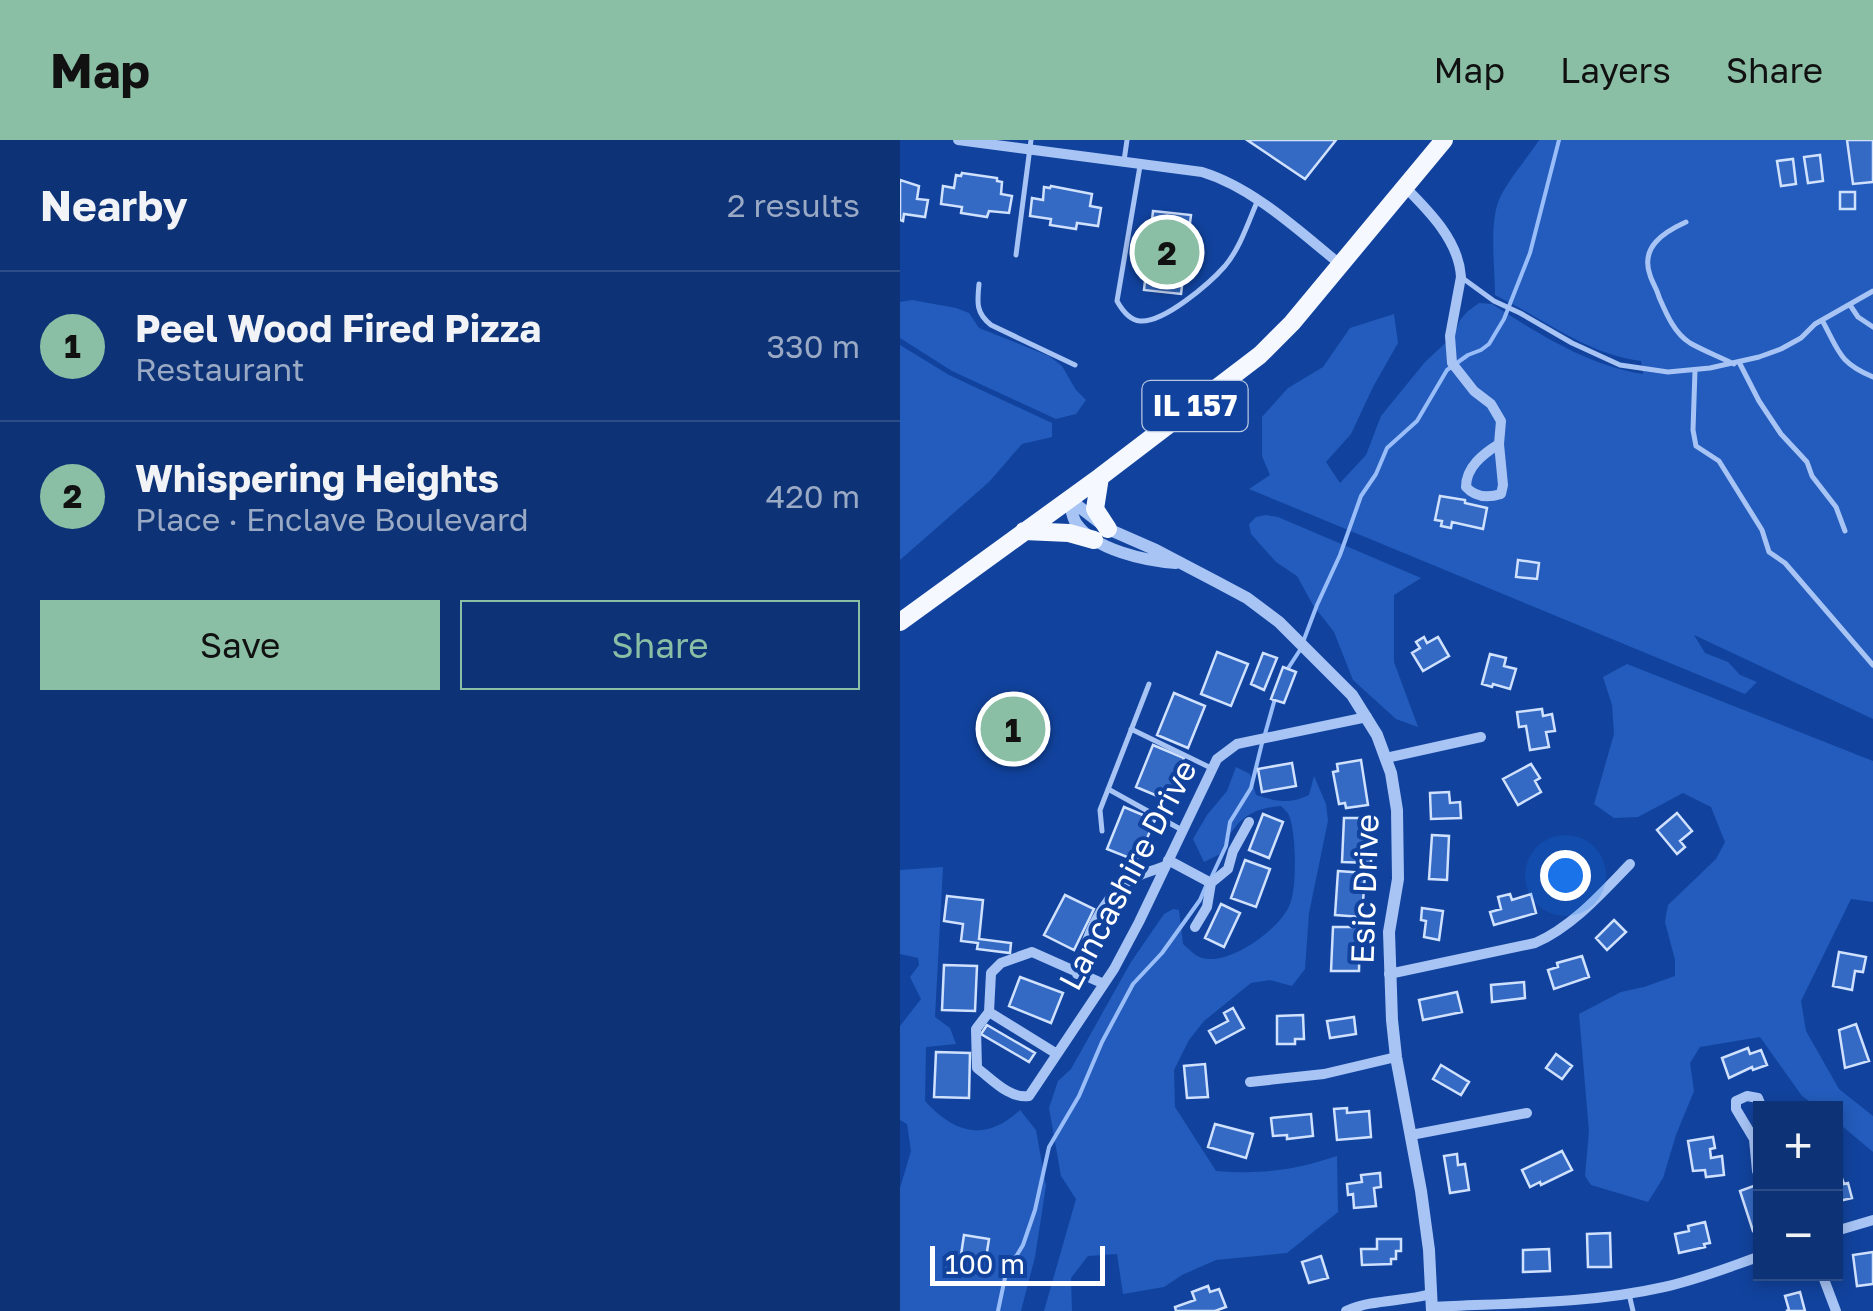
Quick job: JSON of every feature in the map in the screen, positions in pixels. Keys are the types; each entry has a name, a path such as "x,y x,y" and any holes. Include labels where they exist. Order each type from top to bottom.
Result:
{"main road":[{"name":"IL 157","path":"900,622 1260,355 1292,323 1444,140"},
{"path":"1024,531 1101,534 1096,509 1100,477"}],"street":[{"path":"958,140 1030,145 1225,179 1341,265"},
{"path":"1406,187 1444,232 1458,259 1461,277 1450,336 1452,363 1501,420 1501,494 1472,493 1466,486 1471,468 1498,444"},
{"name":"Esic Drive","path":"1069,499 1101,534 1156,550 1247,598 1279,622 1335,676 1367,717 1386,758 1399,842 1390,932 1396,1057 1429,1250 1432,1304"},
{"name":"Lancashire Drive","path":"989,1012 976,1030 978,1068 1012,1094 1029,1096 1104,984 1139,922 1211,768 1226,750 1238,744 1367,717"},
{"path":"1386,758 1481,737"},
{"path":"1195,927 1207,907 1211,883 1228,869 1249,822"},
{"path":"1076,974 1094,920 1129,880 1167,863 1211,883"},
{"path":"1390,974 1535,943 1551,936 1630,864"},
{"path":"1057,1054 989,1012 991,973 1001,963 1032,952 1104,984"},
{"path":"1250,1082 1324,1074 1396,1057"},
{"path":"1753,1137 1736,1101 1747,1096 1759,1101"},
{"path":"1411,1135 1528,1113"},
{"path":"1843,1228 1873,1220"},
{"path":"1346,1311 1374,1302 1512,1304 1629,1294 1678,1284 1753,1258"},
{"path":"1825,1281 1836,1311"},
{"path":"1394,1302 1409,1311"}],"lane":[{"path":"1124,161 1127,140"},
{"path":"1016,255 1030,145"},
{"path":"1140,164 1117,302 1131,318 1159,318 1202,288 1227,264 1258,200"},
{"path":"1686,222 1658,238 1648,257 1648,272 1665,312 1690,342 1736,363 1781,434 1807,462 1812,476 1836,507 1846,531"},
{"path":"1461,277 1572,343 1620,365 1650,370 1694,370 1780,350 1873,291"},
{"path":"978,284 976,303 984,319 1075,365"},
{"path":"1850,305 1858,317 1873,327"},
{"path":"1822,320 1844,361 1873,377"},
{"path":"1694,370 1692,430 1696,446 1719,461 1762,530 1769,552 1784,563 1873,665"},
{"path":"1102,831 1100,810 1149,684"},
{"path":"1131,729 1211,768"},
{"path":"1108,789 1182,830"},
{"path":"1629,1294 1633,1311"}],"shaded area":[{"path":"1539,140 1873,140 1873,719 1694,635 1705,653 1728,662 1740,675 1757,682 1745,694 1249,489 1270,475 1262,456 1262,417 1288,388 1323,367 1350,328 1394,314 1398,343 1351,434 1326,462 1340,483 1366,455 1381,416 1425,362 1454,335 1460,320 1479,303 1492,304 1583,356 1643,374 1641,361 1584,344 1495,295 1496,210 1506,186"},
{"path":"912,300 969,313 979,328 1049,356 1062,366 1086,400 1076,414 1056,419 952,371 900,338 900,302"},
{"path":"900,345 949,375 1052,423 1052,437 1022,444 989,482 900,560"},
{"path":"1266,515 1421,578 1394,595 1394,662 1418,727 1396,719 1353,680 1334,632 1297,576 1276,562 1251,534 1249,524"},
{"path":"1627,664 1873,761 1873,902 1851,899 1801,1001 1806,1031 1839,1089 1873,1116 1873,1152 1843,1127 1843,1101 1809,1101 1802,1096 1760,1037 1700,1047 1690,1063 1694,1091 1663,1178 1648,1202 1591,1185 1585,1176 1589,1131 1579,1014 1621,992 1675,976 1665,922 1668,905 1716,859 1725,842 1711,807 1683,793 1638,817 1614,818 1594,804 1614,734 1612,705 1603,677"},
{"path":"1236,767 1250,774 1256,795 1282,801 1309,795 1314,776 1326,804 1328,821 1309,913 1305,969 1292,986 1270,980 1251,983 1204,1021 1174,1070 1175,1107 1216,1171 1277,1170 1337,1156 1338,1212 1287,1253 1216,1260 1164,1287 1123,1294 1117,1254 1088,1256 1071,1278 1072,1311 1044,1311 1076,1199 1061,1176 1049,1108 1058,1081 1071,1069 1131,962 1164,914 1179,910 1183,944 1199,957 1213,959 1239,951 1265,934 1290,904 1295,874 1294,837 1289,816 1281,806 1250,814 1231,834 1220,854 1204,862 1193,839 1227,791"},
{"path":"943,867 935,1017 950,1028 956,1044 926,1047 925,1101 947,1121 970,1130 994,1127 1020,1110 1036,1130 1046,1186 1035,1257 1021,1311 900,1311 900,1188 911,1151 907,1124 900,1120 900,1026 921,999 910,977 919,965 918,958 900,954 900,870"}],"building":[{"path":"1247,140 1336,140 1305,179"},
{"path":"1847,140 1873,140 1873,182 1853,184"},
{"path":"1820,155 1823,181 1808,183 1804,157"},
{"path":"1793,159 1796,184 1781,186 1777,161"},
{"path":"956,175 1002,182 1001,194 1012,196 1009,213 989,211 987,217 961,213 962,207 941,204 943,186 954,188"},
{"path":"900,180 919,186 917,199 928,200 925,217 904,214 903,221 900,220"},
{"path":"1044,187 1092,194 1090,206 1101,208 1098,226 1077,223 1076,229 1050,225 1051,219 1030,216 1032,198 1043,200"},
{"path":"1840,192 1855,192 1855,209 1840,209"},
{"path":"1153,211 1191,215 1181,294 1144,290"},
{"path":"1440,496 1487,508 1483,529 1452,522 1451,528 1441,526 1442,521 1435,520"},
{"path":"1518,560 1539,563 1537,579 1516,577"},
{"path":"1424,637 1427,643 1438,637 1449,656 1423,671 1412,653 1420,648 1416,642"},
{"path":"1217,652 1248,664 1231,706 1201,694"},
{"path":"1263,653 1277,658 1264,690 1251,684"},
{"path":"1490,654 1506,658 1504,666 1516,669 1510,689 1482,684"},
{"path":"1283,667 1296,672 1284,703 1271,699"},
{"path":"1174,693 1205,706 1188,748 1157,735"},
{"path":"994,707 1027,708 1030,729 1037,729 1037,742 1030,742 1030,753 993,753"},
{"path":"1542,709 1543,716 1552,714 1555,731 1546,732 1549,747 1530,750 1526,726 1519,727 1517,712"},
{"path":"1153,745 1184,758 1167,800 1136,787"},
{"path":"1361,760 1368,805 1346,808 1345,803 1339,804 1333,772 1338,771 1337,764"},
{"path":"1292,763 1296,786 1262,792 1258,769"},
{"path":"1531,764 1540,778 1535,781 1541,792 1518,805 1503,779"},
{"path":"1449,792 1450,803 1460,802 1461,818 1431,819 1430,793"},
{"path":"1124,807 1155,820 1137,861 1107,849"},
{"path":"1677,813 1692,831 1680,841 1685,847 1677,854 1657,830"},
{"path":"1263,814 1283,822 1269,858 1249,850"},
{"path":"1344,818 1371,818 1371,863 1342,862"},
{"path":"1432,835 1449,836 1447,880 1429,879"},
{"path":"1245,860 1270,869 1256,907 1231,898"},
{"path":"1574,862 1585,872 1561,895 1551,885"},
{"path":"1338,871 1365,873 1362,917 1335,915"},
{"path":"1510,894 1512,900 1531,894 1536,913 1494,925 1490,912 1501,909 1498,897"},
{"path":"1065,895 1094,909 1074,950 1044,935"},
{"path":"947,896 983,900 979,939 1011,943 1010,953 977,949 978,943 961,941 963,924 944,921"},
{"path":"1221,904 1240,913 1224,947 1205,938"},
{"path":"1422,908 1443,911 1439,940 1424,937 1426,921 1421,920"},
{"path":"1614,920 1626,932 1607,950 1596,938"},
{"path":"1333,927 1360,927 1359,971 1331,971"},
{"path":"1839,952 1866,957 1863,972 1855,971 1852,990 1833,986"},
{"path":"1582,956 1589,977 1554,989 1548,970 1558,967 1557,963"},
{"path":"944,965 977,966 975,1011 942,1010"},
{"path":"1020,977 1063,993 1051,1023 1009,1006"},
{"path":"1524,982 1525,998 1492,1002 1491,985"},
{"path":"1457,992 1462,1012 1423,1020 1419,1000"},
{"path":"1233,1008 1244,1028 1216,1043 1209,1031 1228,1021 1224,1013"},
{"path":"1303,1015 1304,1039 1295,1039 1295,1044 1277,1044 1277,1016"},
{"path":"1354,1017 1356,1034 1330,1038 1327,1021"},
{"path":"1856,1024 1869,1061 1845,1068 1839,1030"},
{"path":"987,1025 1035,1053 1029,1062 981,1034"},
{"path":"1748,1048 1750,1054 1761,1050 1767,1065 1729,1078 1722,1058"},
{"path":"936,1052 970,1053 969,1098 934,1097"},
{"path":"1556,1054 1572,1066 1562,1079 1546,1068"},
{"path":"1205,1064 1208,1097 1187,1098 1184,1066"},
{"path":"1441,1065 1469,1082 1461,1095 1433,1079"},
{"path":"1347,1108 1347,1113 1369,1111 1371,1137 1337,1140 1334,1109"},
{"path":"1311,1114 1313,1136 1273,1136 1271,1118"},
{"path":"1215,1124 1253,1134 1246,1158 1208,1147"},
{"path":"1713,1137 1715,1148 1710,1149 1711,1158 1722,1156 1724,1175 1706,1177 1705,1170 1693,1171 1688,1141"},
{"path":"1562,1151 1572,1170 1530,1187 1522,1170"},
{"path":"1457,1154 1458,1165 1465,1164 1469,1190 1450,1193 1444,1156"},
{"path":"1380,1173 1381,1187 1374,1188 1376,1206 1354,1208 1347,1184 1362,1182 1361,1175"},
{"path":"1843,1181 1848,1183 1852,1198 1843,1200"},
{"path":"1753,1186 1753,1231 1740,1191"},
{"path":"1705,1222 1710,1243 1679,1253 1675,1234"},
{"path":"1610,1233 1611,1267 1588,1267 1587,1234"},
{"path":"964,1235 989,1239 986,1258 961,1255"},
{"path":"1377,1239 1401,1239 1401,1251 1396,1251 1391,1264 1362,1265 1361,1249 1377,1249"},
{"path":"1549,1249 1550,1271 1523,1272 1523,1250"},
{"path":"1873,1252 1873,1284 1857,1286 1853,1255"},
{"path":"1321,1256 1328,1278 1309,1283 1302,1262"},
{"path":"1208,1286 1210,1292 1219,1289 1226,1307 1215,1311 1176,1311 1175,1307 1195,1300 1192,1292"},
{"path":"1800,1292 1805,1311 1786,1311 1789,1310 1785,1296"}],"waterway":[{"path":"1285,673 1300,650 1361,496 1387,448 1417,421 1447,370 1489,344 1504,319 1530,253 1559,140"},
{"path":"1265,734 1276,695"},
{"path":"1211,878 1226,846 1230,822 1251,788 1262,743"},
{"path":"998,1311 1006,1273 1023,1245 1035,1210 1049,1147 1079,1096 1133,984 1162,953 1206,886"}],"place":[{"name":"Whispering Heights","path":"1167,252"},
{"name":"Peel Wood Fired Pizza","path":"1013,729"}]}
